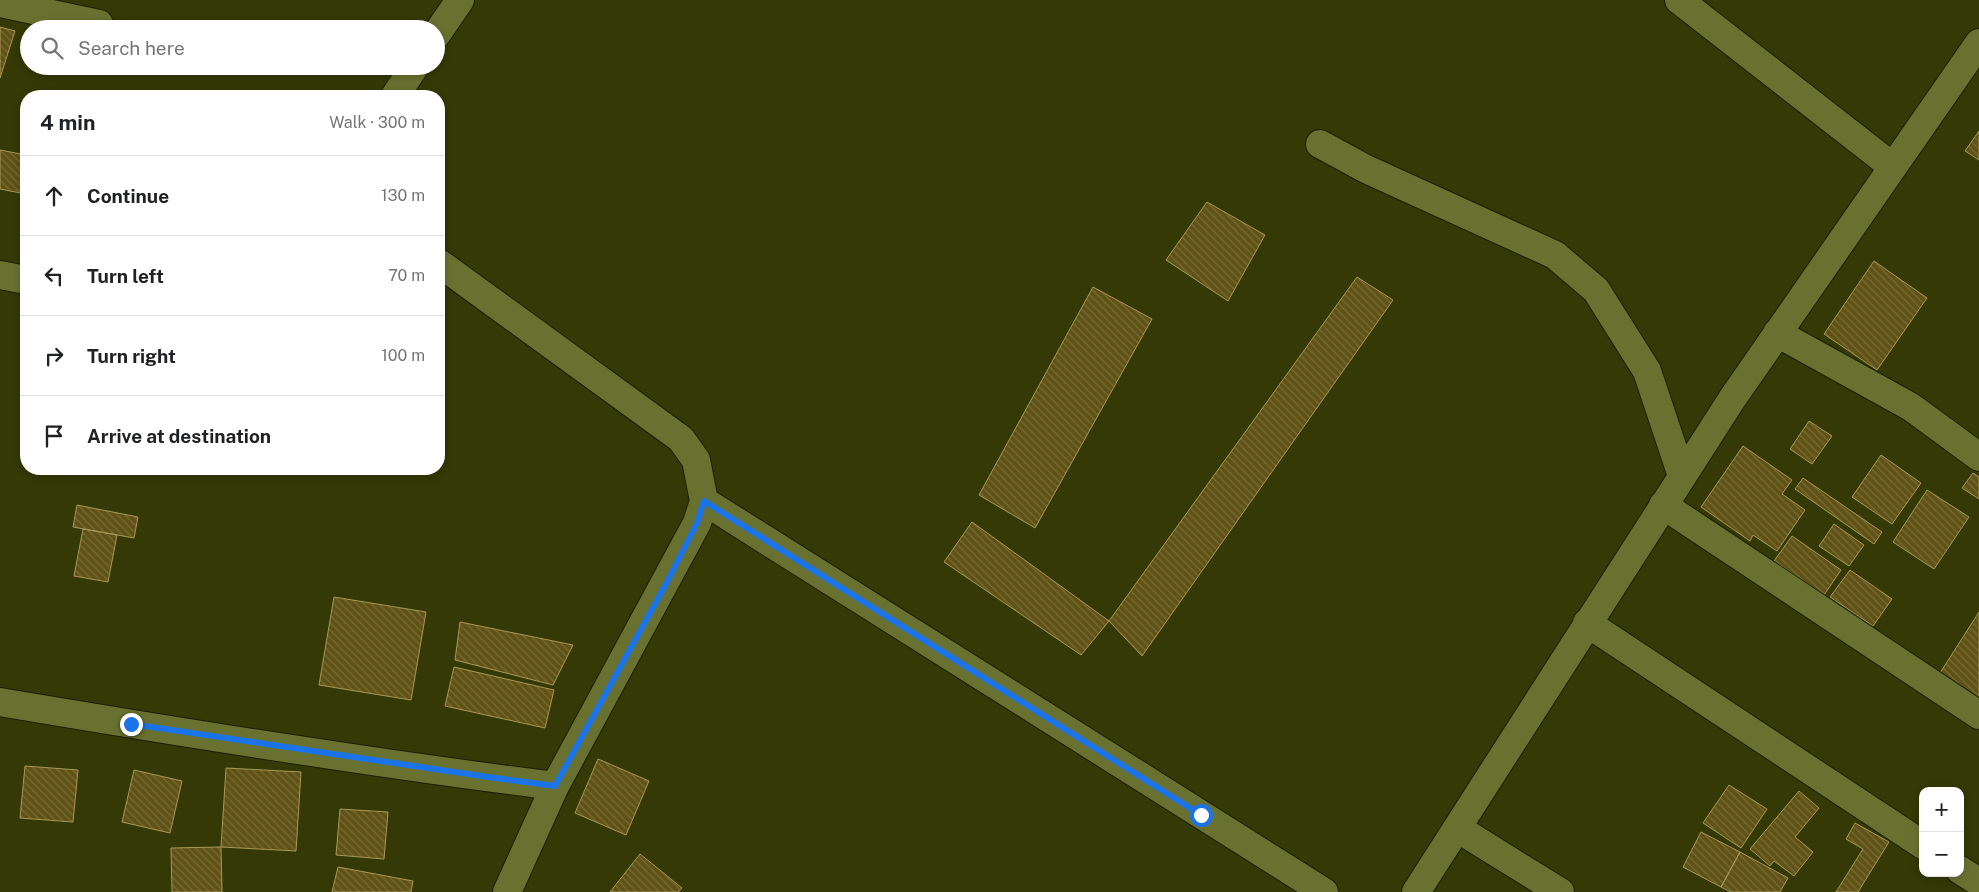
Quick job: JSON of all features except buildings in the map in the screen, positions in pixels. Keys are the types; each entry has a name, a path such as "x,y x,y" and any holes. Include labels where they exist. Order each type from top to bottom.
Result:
{"street":[{"path":"445,22 460,0"},
{"path":"1679,0 1893,167"},
{"path":"0,3 80,20"},
{"path":"1416,892 1682,476 1777,333 1979,43"},
{"path":"399,90 409,75"},
{"path":"1320,144 1366,169 1554,255 1596,290 1647,371 1682,476"},
{"path":"445,267 682,439 696,460 704,501 697,523 671,574 555,786 507,892"},
{"path":"0,275 20,279"},
{"path":"1777,333 1911,406 1979,457"},
{"path":"704,501 1324,892"},
{"path":"1663,505 1979,715"},
{"path":"1587,623 1919,842"},
{"path":"0,702 131,724 555,786"},
{"path":"1456,828 1560,892"},
{"path":"1964,873 1979,882"}],"route":[{"path":"131,724 555,786 667,582 697,523 704,501 1201,815"}]}
